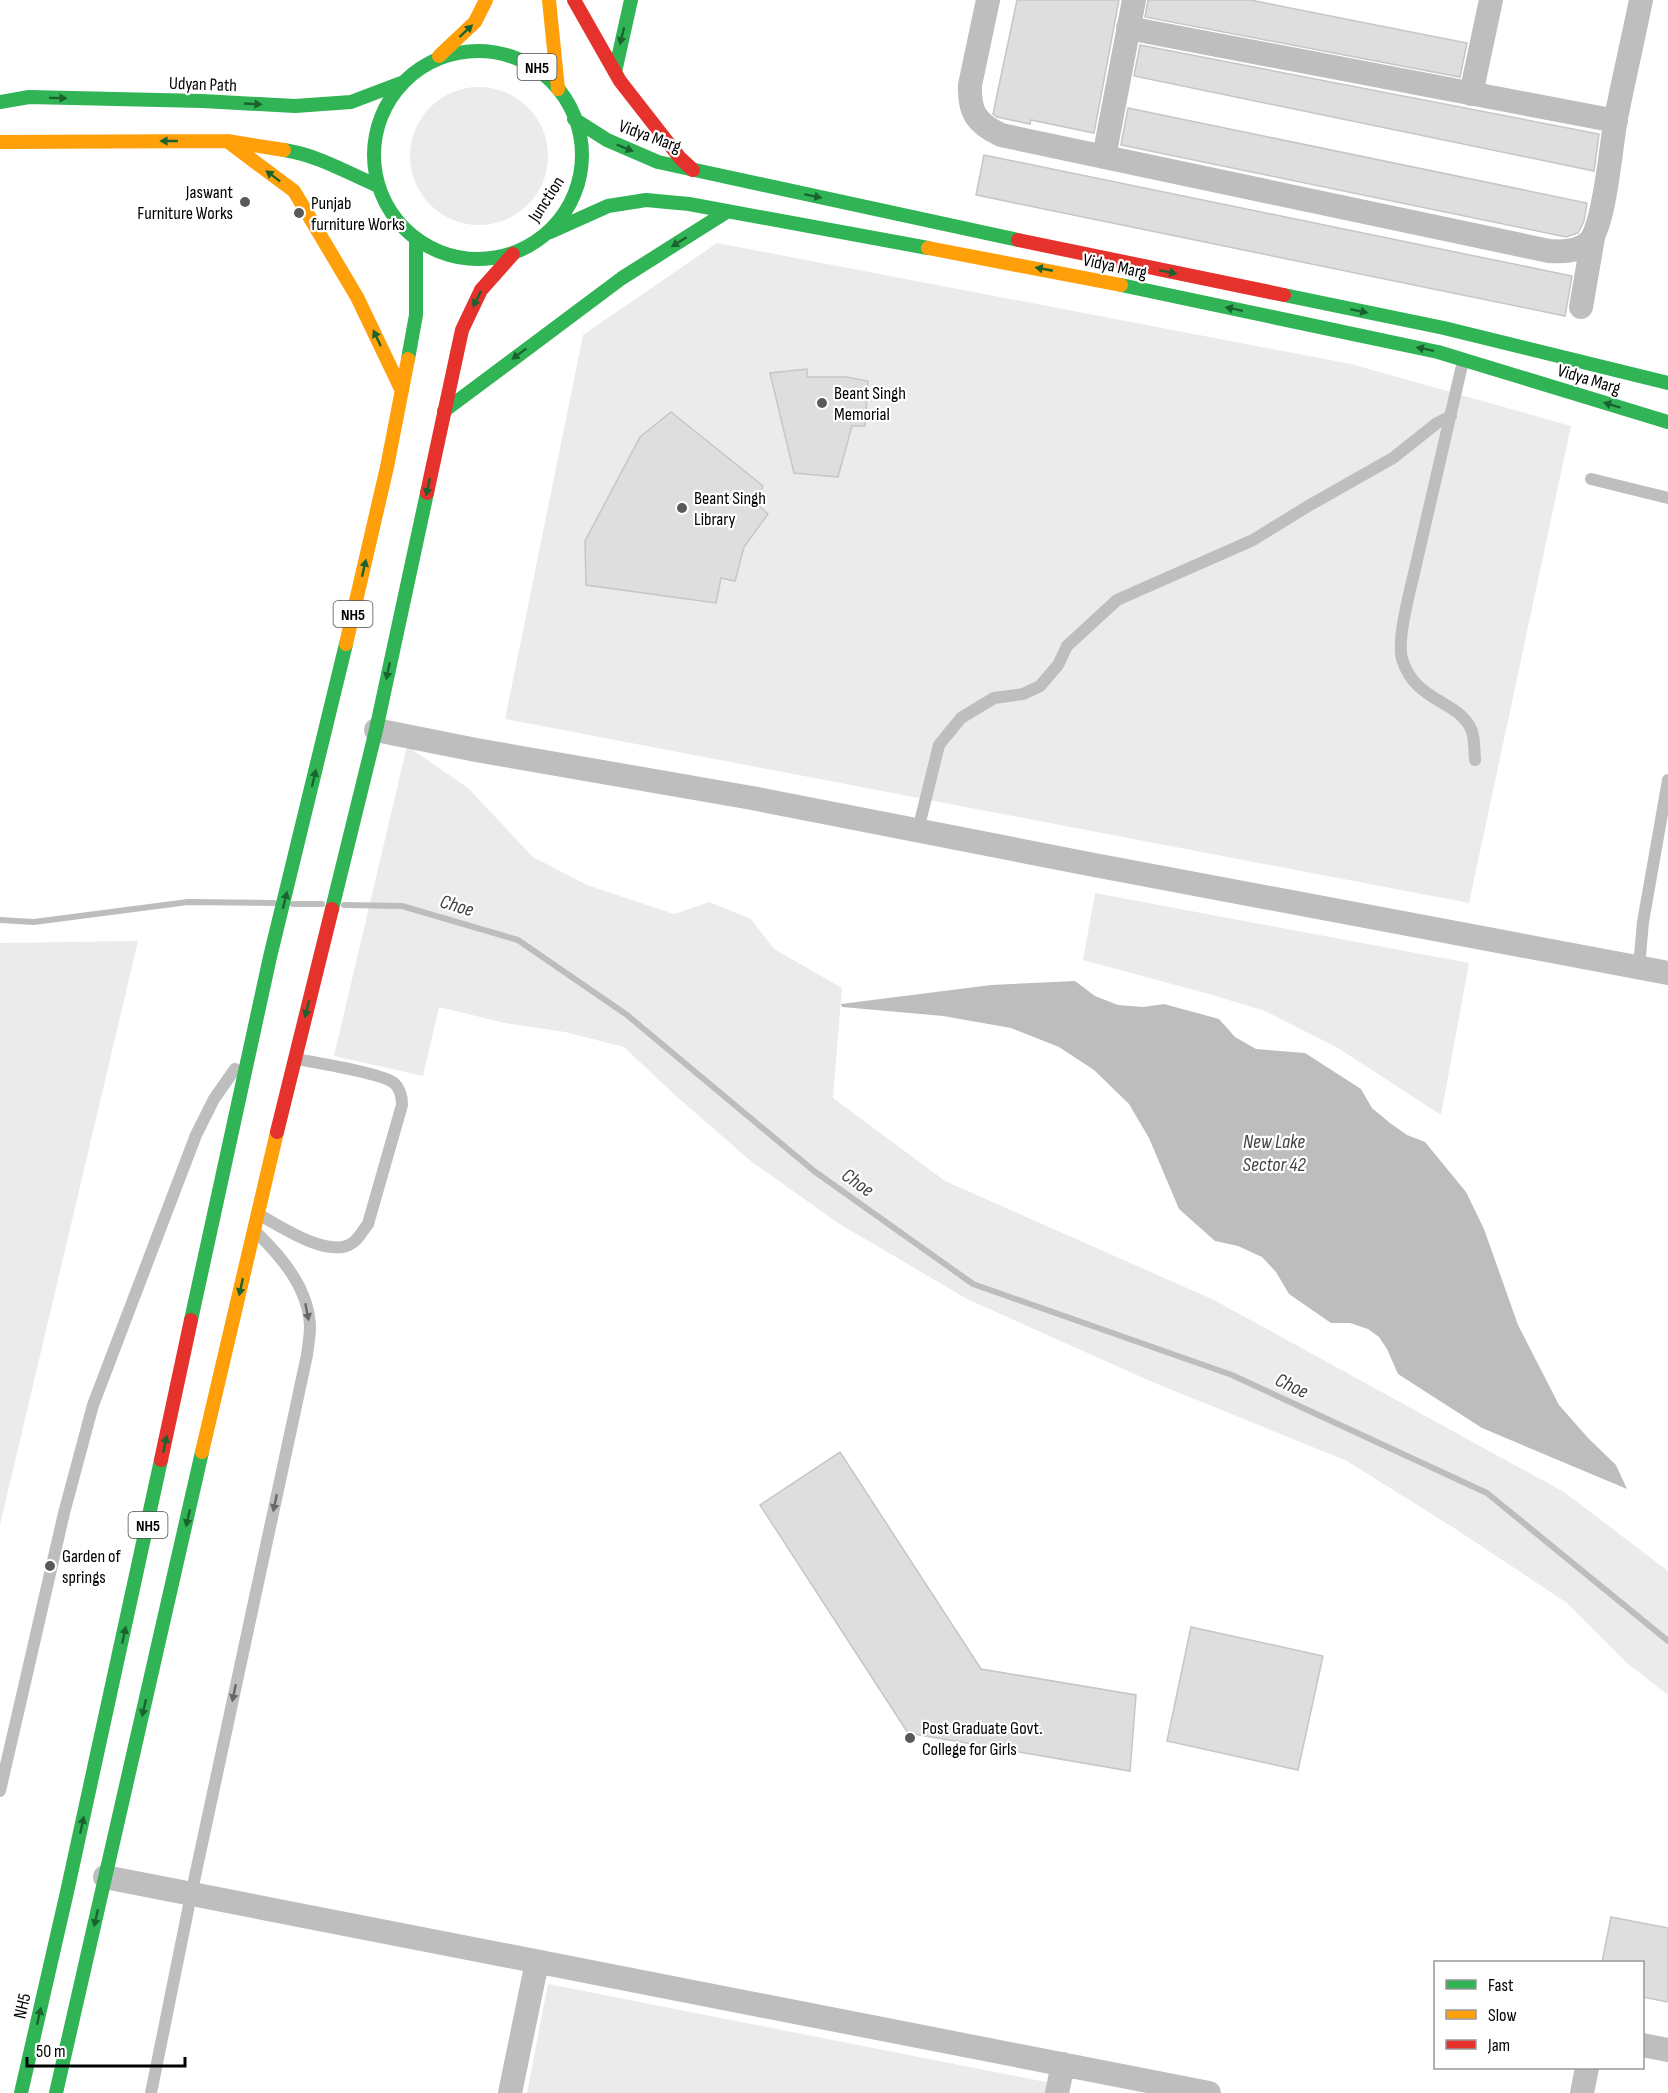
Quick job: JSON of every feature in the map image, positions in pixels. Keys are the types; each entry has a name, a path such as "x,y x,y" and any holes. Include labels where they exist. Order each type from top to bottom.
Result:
{"main road":[{"name":"NH5","path":"439,56 476,22 486,0"},
{"name":"NH5","path":"549,0 558,89"},
{"path":"574,0 620,81 680,158 693,170"},
{"path":"615,72 631,0"},
{"name":"Junction","path":"482,49 536,66 549,76 574,119 584,153 578,189 550,232 533,245 513,254 478,260 448,255 416,239 387,206 376,185 374,162 381,114 401,83 439,56 482,49"},
{"name":"Udyan Path","path":"0,102 29,97 202,101 295,106 351,102 401,83"},
{"name":"Vidya Marg","path":"574,119 607,140 658,162 1049,247 1444,328 1668,383"},
{"path":"0,142 228,141 298,152 376,185"},
{"path":"228,141 294,191 357,297 402,391"},
{"name":"Vidya Marg","path":"550,232 608,206 646,200 689,204 1043,269 1438,352 1668,422"},
{"path":"444,411 621,278 728,212"},
{"name":"NH5","path":"21,2093 70,1881 270,957 301,835 387,467 416,315 416,239"},
{"name":"NH5","path":"56,2093 253,1230 376,730 462,330 481,291 513,254"}],"street":[{"path":"988,0 970,85 972,108 982,124 1000,135 1549,251 1573,250 1593,238"},
{"path":"1104,157 1134,0"},
{"path":"1471,94 1491,0"},
{"path":"1581,307 1593,238 1602,209 1616,121 1641,0"},
{"path":"1128,27 1616,121"},
{"path":"376,730 476,750 752,798 1668,973"},
{"path":"105,1877 1209,2093"},
{"path":"510,2093 537,1962"},
{"path":"1644,2045 1668,2050"},
{"path":"1057,2093 1063,2064"},
{"path":"1582,2093 1587,2069"}],"lane":[{"path":"1464,360 1411,586 1403,629 1401,656 1406,673 1416,685 1466,720 1472,731 1475,760"},
{"path":"918,830 939,745 961,718 994,698 1023,694 1040,686 1058,665 1067,646 1117,600 1253,540 1393,458 1437,423 1450,416"},
{"path":"1591,479 1668,498"},
{"path":"1639,967 1643,922 1668,780"},
{"path":"0,1791 64,1512 93,1405 196,1135 214,1099 251,1046"},
{"path":"257,1214 302,1238 330,1246 348,1245 358,1238 368,1224 402,1105 402,1096 393,1082 295,1058"},
{"path":"151,2093 191,1895 307,1355 310,1327 305,1300 296,1279 276,1251 253,1230"}],"shaded area":[{"path":"479,87 505,93 528,107 542,130 548,156 542,182 528,205 505,219 479,225 453,219 430,205 416,182 410,156 416,130 430,107 453,93"},
{"path":"717,243 1351,364 1571,426 1469,903 505,719 583,335"},
{"path":"407,746 468,788 533,857 587,885 674,914 709,902 751,919 774,949 842,988 833,1098 945,1181 1214,1300 1564,1492 1668,1571 1668,1695 1627,1663 1567,1603 1347,1461 1150,1381 967,1299 838,1223 752,1162 624,1047 565,1032 505,1023 439,1007 423,1076 334,1056"},
{"path":"1095,893 1469,963 1441,1115 1338,1048 1265,1011 1083,960"},
{"path":"138,941 0,1525 0,943"},
{"path":"548,1984 1051,2083 1049,2093 527,2093"}],"water":[{"name":"New Lake Sector 42","path":"1075,981 1095,996 1118,1005 1143,1007 1164,1004 1219,1019 1235,1037 1256,1049 1305,1053 1361,1089 1372,1108 1390,1123 1407,1135 1425,1142 1466,1192 1484,1229 1518,1325 1559,1405 1616,1465 1627,1489 1482,1428 1398,1374 1379,1337 1368,1329 1350,1323 1331,1323 1289,1294 1276,1272 1262,1257 1238,1246 1215,1241 1179,1209 1149,1138 1129,1104 1094,1070 1059,1047 1011,1028 943,1016 842,1007 841,1004 991,985"}],"building":[{"path":"1017,0 1119,0 1094,133 1031,120 1030,124 997,117 993,114"},
{"path":"1148,0 1250,0 1467,43 1460,77 1145,17"},
{"path":"1140,45 1599,134 1594,171 1134,76"},
{"path":"1128,108 1587,203 1584,221 1578,233 1566,237 1121,145"},
{"path":"984,155 1572,276 1565,316 976,195"},
{"name":"Beant Singh Memorial","path":"807,369 807,377 846,377 868,381 865,426 852,426 838,477 794,473 770,373"},
{"name":"Beant Singh Library","path":"671,412 763,486 756,503 768,514 744,547 735,581 721,578 716,603 586,585 585,541 640,437"},
{"path":"840,1452 981,1669 1136,1695 1130,1771 908,1733 760,1505"},
{"path":"1191,1627 1323,1656 1298,1770 1167,1741"},
{"path":"1611,1917 1668,1928 1668,2002 1644,1997 1644,1961 1602,1961"}],"waterway":[{"name":"Choe","path":"0,920 34,922 188,902 274,903"},
{"name":"Choe","path":"293,904 322,904"},
{"name":"Choe","path":"344,905 402,906 518,940 627,1015 814,1171 973,1284 1232,1375 1487,1493 1668,1641"}],"traffic: fast":[{"path":"615,72 631,0"},
{"path":"478,51 498,53 527,63 558,89 574,115 580,135 582,155 580,175 570,204 544,235 518,251 498,257 478,259 458,257 429,247 398,221 382,195 376,175 374,155 376,135 386,106 412,75 438,59 458,53 478,51"},
{"path":"0,102 29,97 202,101 295,106 351,102 401,83"},
{"path":"574,119 607,140 658,162 1018,240"},
{"path":"284,150 320,160 376,185"},
{"path":"550,232 608,206 646,200 689,204 928,248"},
{"path":"444,411 622,278 728,211"},
{"path":"408,359 416,315 416,239"},
{"path":"1121,285 1438,352 1668,422"},
{"path":"1284,295 1444,328 1668,383"},
{"path":"332,909 376,730 427,493"},
{"path":"191,1320 270,957 346,644"},
{"path":"56,2093 202,1452"},
{"path":"21,2093 161,1460"}],"traffic: slow":[{"path":"439,56 475,22 486,0"},
{"path":"549,0 558,89"},
{"path":"0,142 227,141 284,150"},
{"path":"227,141 294,191 357,297 402,391"},
{"path":"928,248 1121,285"},
{"path":"346,644 387,467 408,359"},
{"path":"202,1452 277,1132"}],"traffic: jam":[{"path":"574,0 620,81 680,158 693,170"},
{"path":"1018,240 1284,295"},
{"path":"427,493 462,330 481,290 513,254"},
{"path":"277,1132 332,909"},
{"path":"161,1460 191,1320"}],"place":[{"name":"Jaswant Furniture Works","path":"245,202"},
{"name":"Punjab furniture Works","path":"299,213"},
{"name":"Beant Singh Memorial","path":"822,403"},
{"name":"Beant Singh Library","path":"682,508"},
{"name":"Garden of springs","path":"50,1566"},
{"name":"Post Graduate Govt. College for Girls","path":"910,1738"}]}
